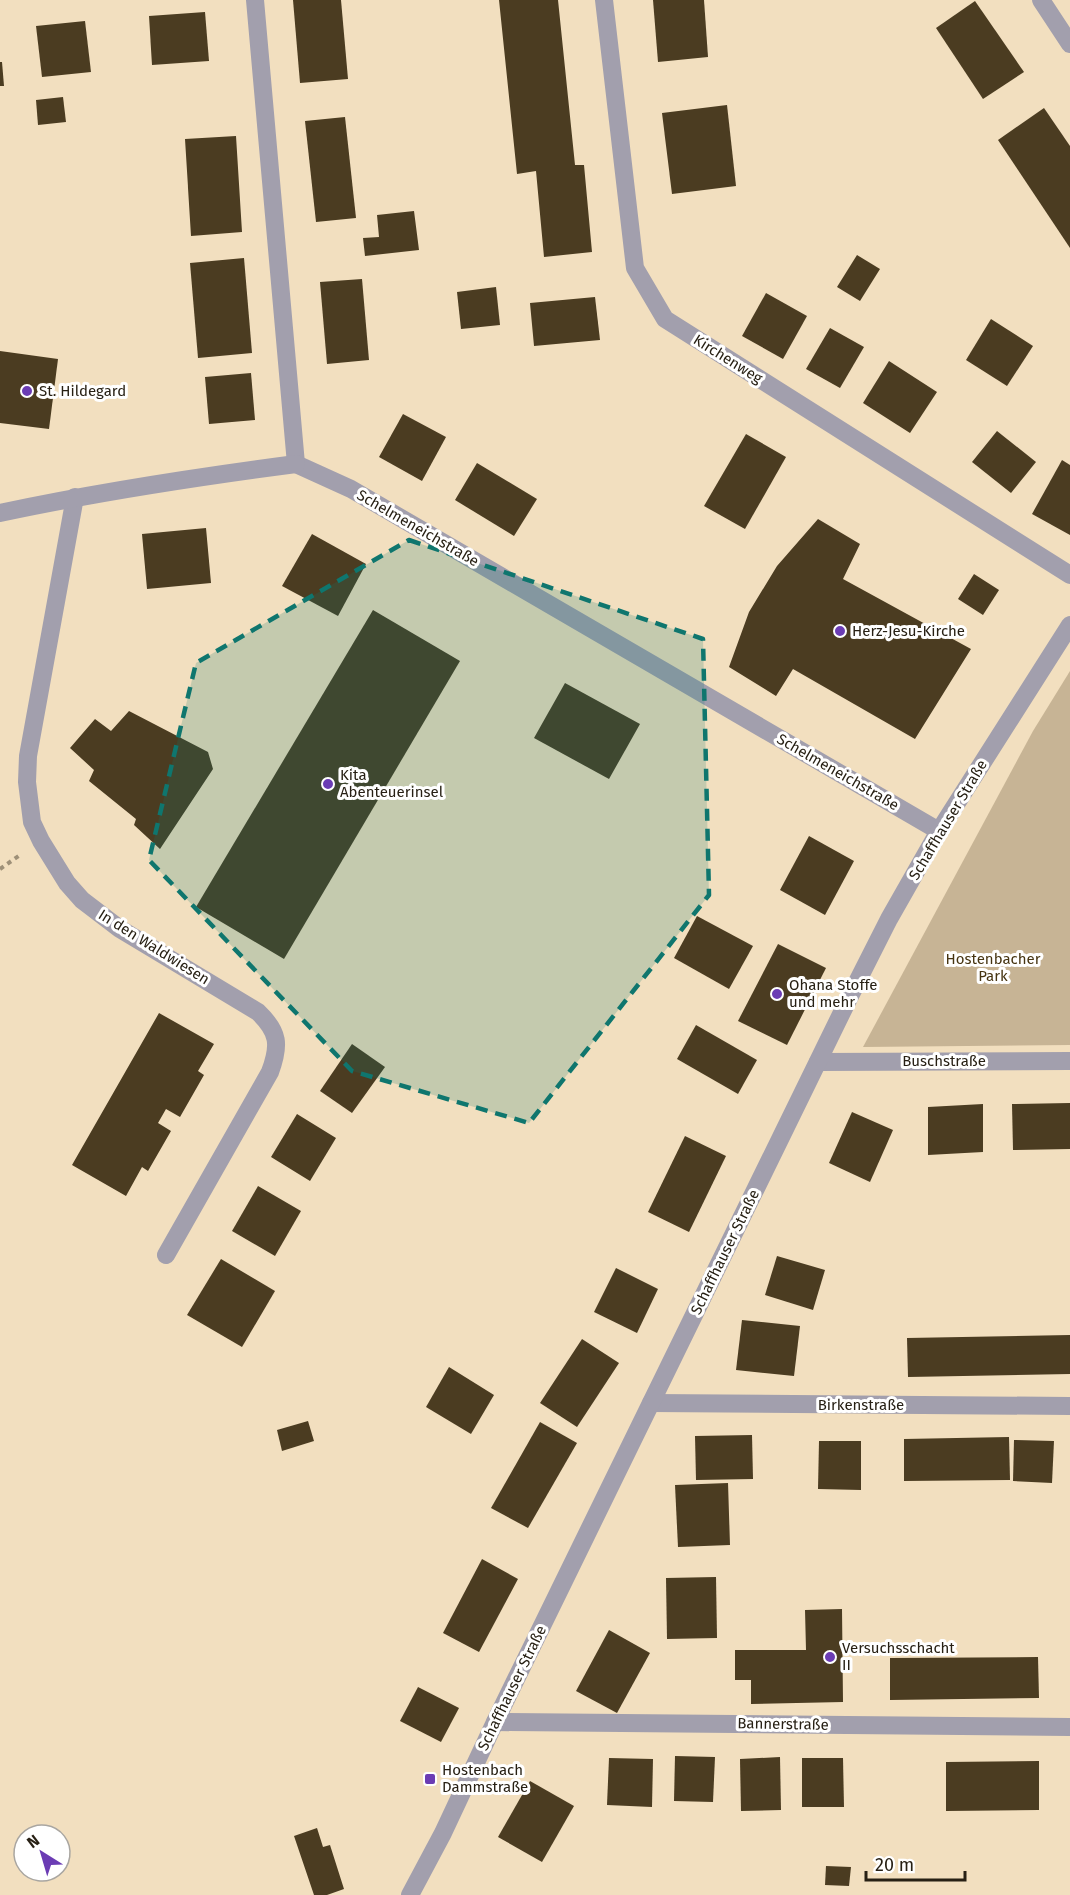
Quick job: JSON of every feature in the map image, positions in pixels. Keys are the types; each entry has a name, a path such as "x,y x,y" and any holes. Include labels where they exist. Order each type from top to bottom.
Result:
{"street":[{"path":"0,513 75,497 186,478 296,464 255,0"},
{"name":"Kirchenweg","path":"604,0 635,268 664,319 1070,575"},
{"path":"1041,0 1070,44"},
{"name":"Schelmeneichstraße","path":"296,464 351,489 939,831"},
{"name":"In den Waldwiesen","path":"75,497 28,756 27,782 32,822 54,863 82,900 120,929 251,1007 269,1023 276,1037 277,1054 270,1072 166,1255"},
{"name":"Schaffhauser Straße","path":"410,1895 443,1833 495,1722 889,919 939,831 1070,625"},
{"name":"Buschstraße","path":"818,1062 1070,1061"},
{"name":"Birkenstraße","path":"651,1403 1070,1406"},
{"name":"Bannerstraße","path":"495,1722 1070,1727"}],"highlighted area":[{"path":"409,540 703,639 709,895 529,1123 352,1071 149,860 196,663"}],"green space":[{"name":"Hostenbacher Park","path":"1070,671 1070,1045 863,1047 1033,731"}],"building":[{"path":"293,0 341,0 348,79 300,83"},
{"path":"499,0 558,0 575,165 584,165 592,252 544,257 536,171 517,174"},
{"path":"653,0 704,0 708,57 658,62"},
{"path":"975,1 1024,72 983,99 936,28"},
{"path":"205,12 209,61 152,65 149,16"},
{"path":"85,21 91,72 42,77 36,26"},
{"path":"0,62 2,62 4,86 0,86"},
{"path":"63,97 66,122 38,125 36,100"},
{"path":"727,105 736,186 672,194 662,113"},
{"path":"1044,108 1070,146 1070,248 998,140"},
{"path":"345,117 356,218 316,222 305,121"},
{"path":"236,136 242,232 191,236 185,139"},
{"path":"414,211 419,250 365,256 363,238 379,237 377,215"},
{"path":"857,255 880,269 860,301 837,287"},
{"path":"244,258 252,353 198,358 190,263"},
{"path":"362,279 369,360 327,364 320,282"},
{"path":"496,287 500,325 461,329 457,292"},
{"path":"766,293 807,316 783,359 742,336"},
{"path":"595,297 600,340 534,346 530,303"},
{"path":"991,319 1033,346 1007,386 966,360"},
{"path":"830,328 864,347 840,388 806,369"},
{"name":"St. Hildegard","path":"0,351 58,359 49,429 0,423"},
{"path":"889,361 937,392 910,433 863,403"},
{"path":"251,373 255,420 209,424 205,377"},
{"path":"403,414 446,437 422,481 379,457"},
{"path":"997,431 1036,462 1011,493 972,462"},
{"path":"746,434 786,457 745,529 704,506"},
{"path":"1062,460 1070,465 1070,535 1032,514"},
{"path":"477,463 537,499 514,536 455,500"},
{"name":"Herz-Jesu-Kirche","path":"818,519 860,544 843,579 971,649 915,739 793,669 776,696 729,667 749,612 777,566"},
{"path":"206,528 211,583 147,589 142,534"},
{"path":"312,534 366,564 338,616 282,586"},
{"path":"974,574 999,590 983,615 958,599"},
{"name":"Kita Abenteuerinsel","path":"373,610 460,661 284,959 196,907"},
{"path":"565,683 640,724 609,779 534,738"},
{"path":"129,711 208,752 213,769 160,849 134,825 136,819 89,781 94,770 70,748 95,719 111,731"},
{"path":"809,836 854,861 825,915 780,890"},
{"path":"697,916 753,946 729,989 674,958"},
{"path":"778,944 826,968 787,1045 738,1021"},
{"path":"159,1013 214,1044 198,1071 204,1075 180,1117 166,1109 158,1123 171,1131 148,1171 142,1167 126,1196 72,1165"},
{"path":"696,1025 757,1060 738,1094 677,1059"},
{"path":"352,1044 385,1067 352,1113 320,1091"},
{"path":"1070,1103 1070,1149 1013,1150 1012,1104"},
{"path":"983,1104 983,1152 928,1155 928,1107"},
{"path":"852,1112 893,1130 870,1182 829,1163"},
{"path":"297,1114 336,1138 310,1181 271,1157"},
{"path":"685,1136 726,1156 689,1232 648,1212"},
{"path":"258,1186 301,1211 275,1256 232,1231"},
{"path":"777,1256 825,1270 813,1310 765,1295"},
{"path":"221,1259 275,1291 242,1347 187,1315"},
{"path":"616,1268 658,1289 637,1333 594,1312"},
{"path":"742,1320 800,1326 794,1376 736,1370"},
{"path":"1070,1335 1070,1374 908,1377 907,1338"},
{"path":"582,1339 619,1363 577,1427 540,1403"},
{"path":"449,1367 494,1395 471,1434 426,1407"},
{"path":"308,1421 314,1441 282,1451 277,1430"},
{"path":"540,1422 577,1443 528,1528 491,1508"},
{"path":"752,1435 753,1479 696,1480 695,1436"},
{"path":"1009,1437 1010,1480 904,1481 904,1439"},
{"path":"1014,1440 1054,1441 1052,1483 1013,1481"},
{"path":"819,1441 861,1441 861,1490 818,1489"},
{"path":"728,1483 730,1545 678,1547 675,1485"},
{"path":"482,1559 518,1579 479,1652 443,1633"},
{"path":"716,1577 717,1638 667,1639 666,1578"},
{"path":"842,1609 843,1702 751,1704 751,1680 735,1680 735,1650 806,1650 805,1610"},
{"path":"609,1630 650,1653 617,1713 576,1691"},
{"path":"1038,1657 1039,1698 890,1700 890,1658"},
{"path":"418,1687 459,1708 441,1742 400,1721"},
{"path":"675,1756 715,1757 713,1802 674,1801"},
{"path":"780,1757 781,1810 741,1811 740,1759"},
{"path":"609,1758 653,1759 652,1807 607,1805"},
{"path":"802,1758 843,1758 844,1807 802,1807"},
{"path":"1039,1761 1039,1810 946,1811 946,1762"},
{"path":"530,1781 574,1806 542,1862 498,1837"},
{"path":"317,1828 323,1847 330,1845 344,1889 327,1895 314,1895 294,1836"},
{"path":"826,1866 851,1867 849,1886 825,1885"}],"place":[{"name":"St. Hildegard","path":"27,391"},
{"name":"Herz-Jesu-Kirche","path":"840,631"},
{"name":"Kita Abenteuerinsel","path":"328,784"},
{"name":"Ohana Stoffe und mehr","path":"777,994"},
{"name":"Versuchsschacht II","path":"830,1657"},
{"name":"Hostenbach Dammstraße","path":"430,1779"}]}
